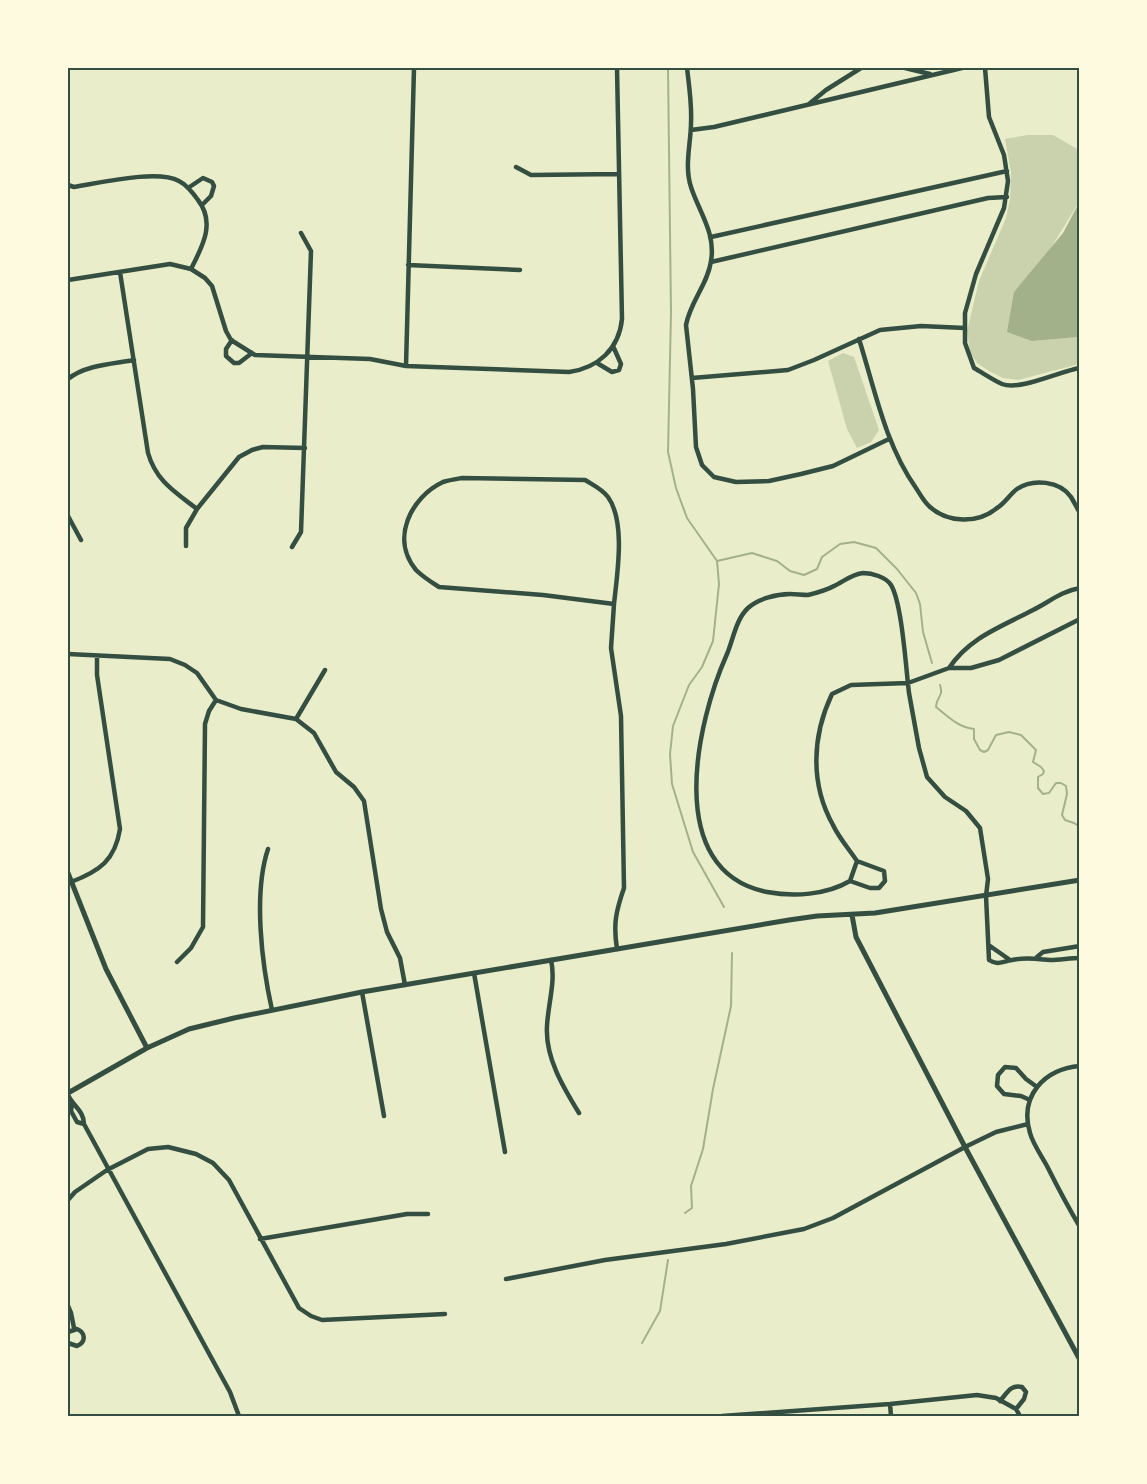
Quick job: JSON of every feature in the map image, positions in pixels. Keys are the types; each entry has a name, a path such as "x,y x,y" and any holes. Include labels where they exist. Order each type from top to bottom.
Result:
{"street":[{"path":"406,366 414,68"},
{"path":"68,280 170,264 191,269 212,286 226,331 232,340 252,354 370,359 406,366 569,372 580,370 597,363 613,346 621,329 617,68"},
{"path":"687,68 691,130 688,167 690,185 705,216 711,237 711,262 688,315 686,325 698,456 708,472 722,480 769,481 833,466 889,439"},
{"path":"809,105 826,90 861,68"},
{"path":"905,68 930,74"},
{"path":"691,130 714,127 962,68"},
{"path":"985,68 989,117 1004,155 1007,171 1007,196 976,274 965,313 965,343 974,368 1005,385 1029,383 1080,368"},
{"path":"516,167 531,175 619,174"},
{"path":"711,237 1007,171"},
{"path":"68,185 74,187 157,176 180,181 202,205 207,225 202,248 191,269"},
{"path":"188,188 203,178 212,182 213,191 202,205"},
{"path":"711,262 988,198 1007,196"},
{"path":"292,547 301,532 309,357 311,251 301,233"},
{"path":"408,264 520,270"},
{"path":"120,272 151,464 161,480 197,509"},
{"path":"692,378 788,370 880,330 921,326 965,328"},
{"path":"859,339 889,439 928,506 952,519 968,520 996,510 1018,488 1037,482 1050,483 1062,489 1070,496 1080,513"},
{"path":"232,340 226,349 226,356 230,361 239,363 252,354"},
{"path":"597,363 612,372 619,370 621,364 613,346"},
{"path":"68,377 92,368 134,360"},
{"path":"186,546 186,528 197,509 239,457 263,447 305,448"},
{"path":"614,604 439,587 415,569 408,554 404,542 408,517 417,502 445,481 462,478 585,480 608,497 616,512 618,539 614,604 611,648 621,716 624,888 615,914 617,949"},
{"path":"68,516 81,540"},
{"path":"857,861 850,881 836,890 806,894 779,894 756,890 732,878 716,862 705,843 699,817 696,786 698,757 716,678 737,626 747,609 765,598 788,594 808,595 864,573 879,576 891,585 902,630 919,748 927,777 945,797 966,811 980,828 988,879 986,896 989,960 1002,963 1037,957 1051,960 1080,958"},
{"path":"949,668 968,645 989,631 1068,590 1080,588"},
{"path":"850,881 870,888 879,888 885,881 884,871 857,861 834,827 822,802 816,770 816,749 823,712 832,694 852,685 908,683 949,668 971,668 999,660 1080,619"},
{"path":"68,654 170,659 197,673 216,700 241,709 296,719 314,733 336,772 354,786 364,801 381,909 387,932 400,958 405,985"},
{"path":"71,882 95,871 114,852 120,829 97,675 97,656"},
{"path":"296,719 325,670"},
{"path":"177,963 191,948 203,927 205,724 216,700"},
{"path":"268,849 261,882 262,953 272,1010"},
{"path":"68,873 106,969 147,1048"},
{"path":"239,1416 230,1392 107,1170 84,1124 77,1122 71,1111 72,1104 68,1094 147,1048 189,1029 272,1010 362,992 817,916 852,915 1080,880"},
{"path":"852,915 856,937 965,1147 1080,1360"},
{"path":"990,946 1010,960"},
{"path":"1037,957 1043,952 1080,946"},
{"path":"550,960 554,972 546,1028 560,1083 579,1113"},
{"path":"474,973 505,1152"},
{"path":"362,992 384,1116"},
{"path":"1080,1066 1057,1071 1048,1076 1037,1087 1028,1110 1028,1124 1033,1141 1080,1227"},
{"path":"1030,1100 1000,1091 998,1075 1005,1067 1016,1068 1037,1087"},
{"path":"506,1279 605,1260 726,1244 804,1229 833,1218 965,1147 1005,1129 1028,1124"},
{"path":"68,1200 75,1192 107,1170 148,1149 168,1147 196,1154 213,1163 229,1180 299,1308 311,1316 332,1320 445,1314"},
{"path":"260,1239 407,1214 428,1214"},
{"path":"68,1306 74,1328"},
{"path":"68,1332 74,1328"},
{"path":"68,1343 77,1347 83,1340 82,1332 74,1328"},
{"path":"1000,1401 1016,1385 1022,1387 1026,1392 1024,1399 1016,1409"},
{"path":"722,1416 790,1414 977,1395 996,1398 1016,1409 1020,1416"},
{"path":"890,1404 891,1416"}],"shaded area":[{"path":"1028,135 1053,135 1079,150 1079,202 1044,259 1014,292 1032,341 1079,337 1079,364 1018,380 1003,378 977,363 970,352 967,331 979,281 1006,218 1010,199 1011,172 1005,139"},
{"path":"1079,203 1079,337 1032,341 1007,332 1014,292 1063,233"},
{"path":"843,353 854,357 879,430 871,442 857,448 847,429 828,361"}],"waterway":[{"path":"668,68 671,313 668,452 676,488 687,518 717,561 719,584 713,641 702,667 689,685 673,726 670,754 672,784 693,852 724,907"},
{"path":"717,561 752,553 777,561 790,571 804,575 817,569 822,557 840,544 854,542 876,548 916,593 920,604 923,632 932,663"},
{"path":"940,685 941,692 936,707 958,724 974,729 974,739 980,750 984,752 988,750 996,735 1009,732 1021,735 1036,750 1033,762 1044,771 1038,777 1038,788 1043,794 1049,793 1056,783 1066,786 1067,794 1062,815 1065,820 1080,827"},
{"path":"685,1213 692,1208 691,1186 703,1149 731,1006 732,953"},
{"path":"642,1343 660,1311 668,1260"}]}
